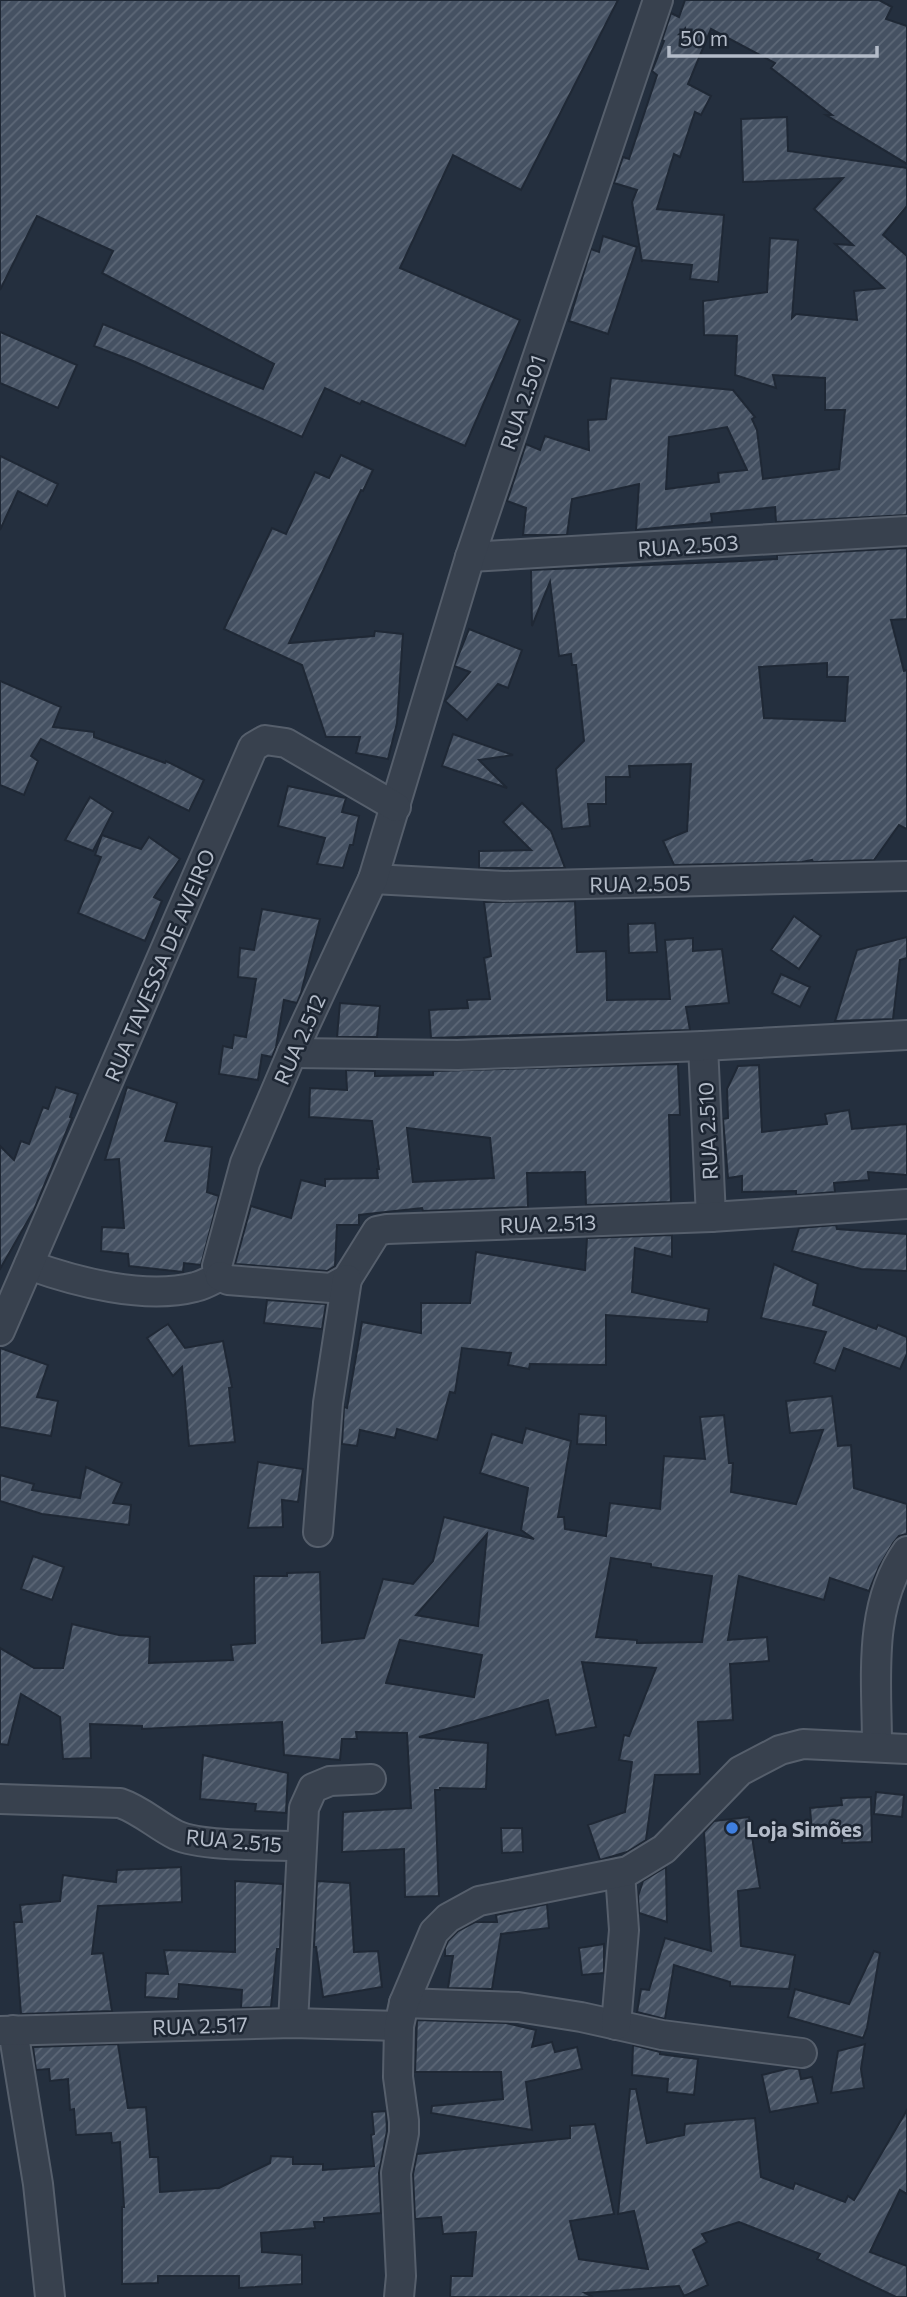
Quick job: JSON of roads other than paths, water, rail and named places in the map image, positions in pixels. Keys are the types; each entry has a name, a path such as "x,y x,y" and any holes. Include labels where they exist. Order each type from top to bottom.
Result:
{"street":[{"name":"RUA 2.501","path":"396,807 470,557 658,0"},
{"name":"RUA 2.503","path":"470,557 907,531"},
{"name":"RUA TAVESSA DE AVEIRO","path":"0,1331 253,747 265,740 286,743 396,807"},
{"name":"RUA 2.512","path":"220,1276 217,1266 245,1163 292,1053 373,878 396,807"},
{"name":"RUA 2.505","path":"373,878 504,886 907,876"},
{"path":"292,1053 458,1055 907,1035"},
{"name":"RUA 2.510","path":"703,1046 710,1217"},
{"name":"RUA 2.513","path":"347,1279 371,1238 377,1231 387,1229 710,1217 907,1204"},
{"path":"29,1265 57,1275 112,1287 169,1292 198,1287 220,1276 228,1280 331,1288 347,1279"},
{"path":"318,1532 328,1403 347,1279"},
{"path":"877,1746 876,1641 883,1605 907,1551"},
{"path":"398,2297 401,2276 396,2174 404,2133 398,2077 402,2015 435,1932 447,1918 479,1901 628,1871 664,1849 740,1771 780,1750 803,1744 907,1749"},
{"path":"301,1846 304,1808 313,1788 330,1781 371,1779"},
{"name":"RUA 2.515","path":"0,1799 120,1803 137,1809 176,1835 195,1841 301,1846 293,2022"},
{"path":"616,2025 624,1930 620,1873"},
{"name":"RUA 2.517","path":"7,2031 293,2022 518,2007 662,2035 802,2053"},
{"path":"7,2031 38,2184 50,2297"}],"place":[{"name":"Loja Simões","path":"732,1828"}]}
